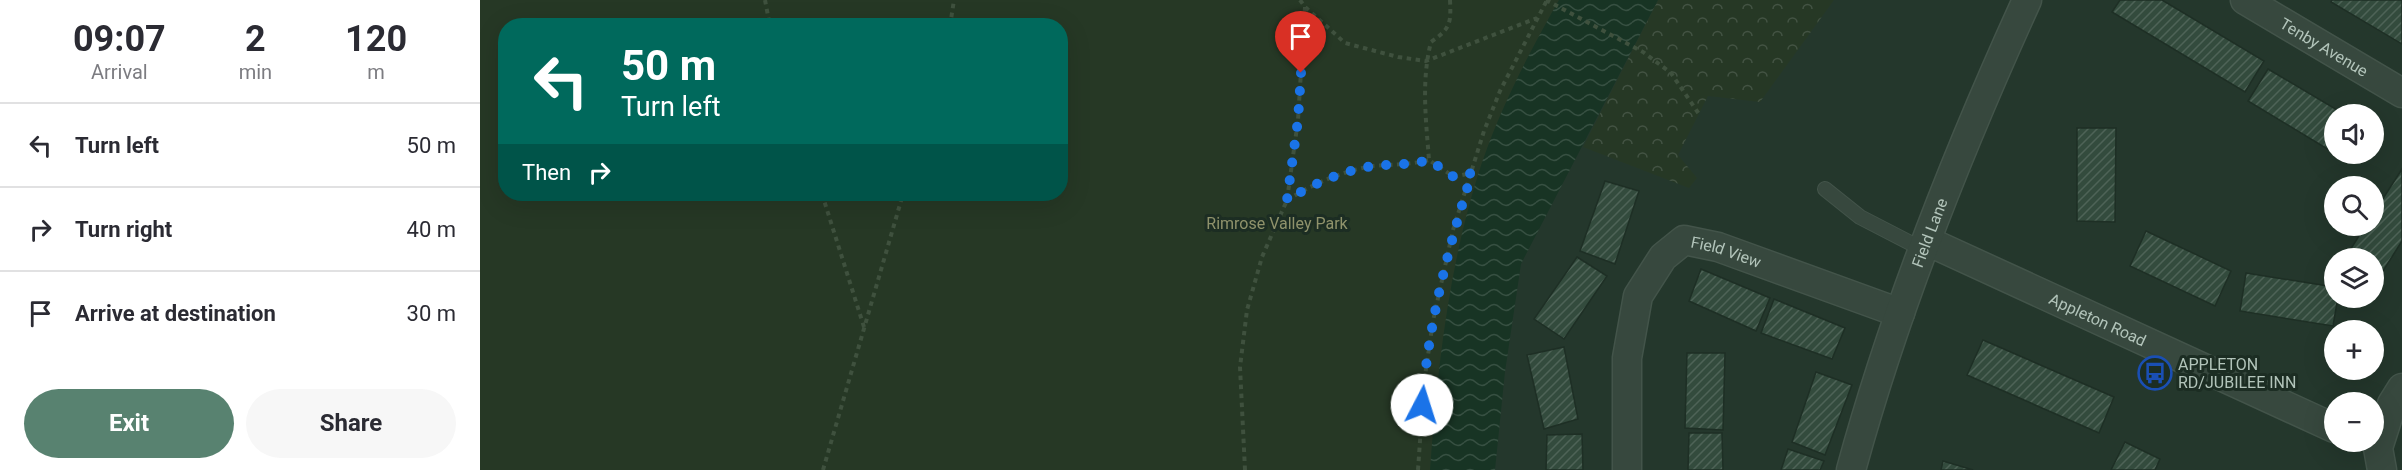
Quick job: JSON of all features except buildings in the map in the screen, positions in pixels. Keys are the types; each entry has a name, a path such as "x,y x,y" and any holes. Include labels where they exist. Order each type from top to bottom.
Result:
{"street":[{"name":"Field Lane","path":"1851,470 1900,314 1925,245 1998,63 2027,0"},
{"name":"Tenby Avenue","path":"2245,0 2402,93"},
{"name":"Field View","path":"1627,470 1627,358 1638,297 1663,257 1684,240 1718,247 1900,314"},
{"name":"Appleton Road","path":"1925,245 2324,424"},
{"path":"2374,453 2392,404 2402,388"}],"lane":[{"path":"1825,189 1860,217 1925,245"}],"path":[{"path":"765,0 768,18"},
{"path":"951,18 954,0"},
{"path":"1300,0 1345,43 1398,57 1426,61 1538,18"},
{"path":"1429,160 1424,87 1426,61 1431,42 1446,32 1451,20 1450,0"},
{"path":"1418,470 1424,383 1433,321 1454,230 1484,130 1500,91 1547,0 1643,52 1662,66 1671,73 1699,114"},
{"path":"1245,470 1240,367 1247,310 1262,257 1287,200 1298,120 1305,7"},
{"path":"1287,200 1318,182 1373,166 1410,165 1429,160 1454,177 1472,173"},
{"path":"824,201 865,329"},
{"path":"823,470 901,201"}],"green space":[{"name":"Rimrose Valley Park","path":"480,0 1611,0 1549,86 1463,470 480,470"},
{"path":"1658,0 1834,0 1760,102 1708,96 1678,155 1697,178 1689,188 1583,147"}],"water":[{"path":"1559,0 1658,0 1521,264 1505,372 1495,470 1430,470 1445,322 1467,214 1477,178 1503,109"}],"place":[{"name":"APPLETON RD/JUBILEE INN","path":"2155,373"}],"route":[{"path":"1301,73 1298,120 1287,200 1318,182 1373,166 1410,165 1429,160 1454,177 1472,173 1454,230 1433,321 1422,405"}]}
